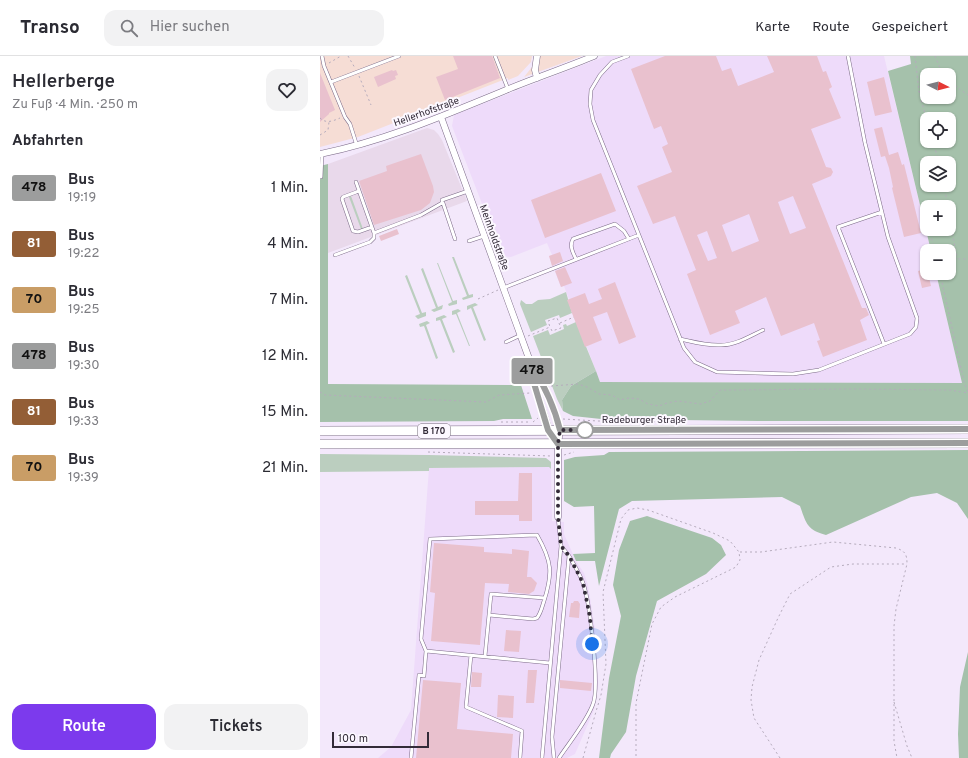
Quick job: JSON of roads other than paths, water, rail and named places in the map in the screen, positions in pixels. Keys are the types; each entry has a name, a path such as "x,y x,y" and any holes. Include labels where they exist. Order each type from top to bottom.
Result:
{"main road":[{"name":"Radeburger Straße","path":"320,431 968,429"},
{"name":"B 170","path":"320,444 968,443"}],"street":[{"path":"537,56 535,70 537,78"},
{"name":"Hellerhofstraße","path":"321,154 357,146 441,117 593,56"},
{"name":"Meinholdstraße","path":"441,117 531,364 545,388 557,419 560,430 558,444"},
{"name":"Meinholdstraße","path":"531,364 533,380 548,430 558,444"},
{"path":"558,444 558,517"}],"lane":[{"path":"322,56 324,66 345,117 350,124 357,146"},
{"path":"331,82 399,56"},
{"path":"495,56 508,89"},
{"path":"628,56 612,62 600,75 592,90 590,104 593,120 684,348 695,362 717,372 793,374 819,370 910,334 916,327 917,318 888,237 865,143 848,56"},
{"path":"321,154 321,177"},
{"path":"335,255 370,242 374,238 374,233 356,182"},
{"path":"359,191 343,197 342,199 353,231 358,232 372,227"},
{"path":"374,233 421,215 442,204 442,200 468,191"},
{"path":"442,204 455,239"},
{"path":"882,212 838,227 884,344"},
{"path":"576,259 571,247 571,242 599,229 615,224 624,231 629,239"},
{"path":"504,288 639,235"},
{"path":"469,241 484,236"},
{"path":"680,339 703,344 722,345 737,342 763,330"},
{"path":"506,342 521,337"},
{"path":"542,758 561,546 558,517"},
{"path":"411,758 419,675 424,676 426,650 421,639 430,539 537,536 544,548 549,563 550,576 545,598 538,618 533,620 489,615"},
{"path":"559,758 593,704 596,684 590,617 583,583 569,556 561,546"},
{"path":"554,758 552,737 569,556"},
{"path":"485,656 491,594 545,598"},
{"path":"426,650 550,663"},
{"path":"471,655 466,706 522,731 520,758"}]}
